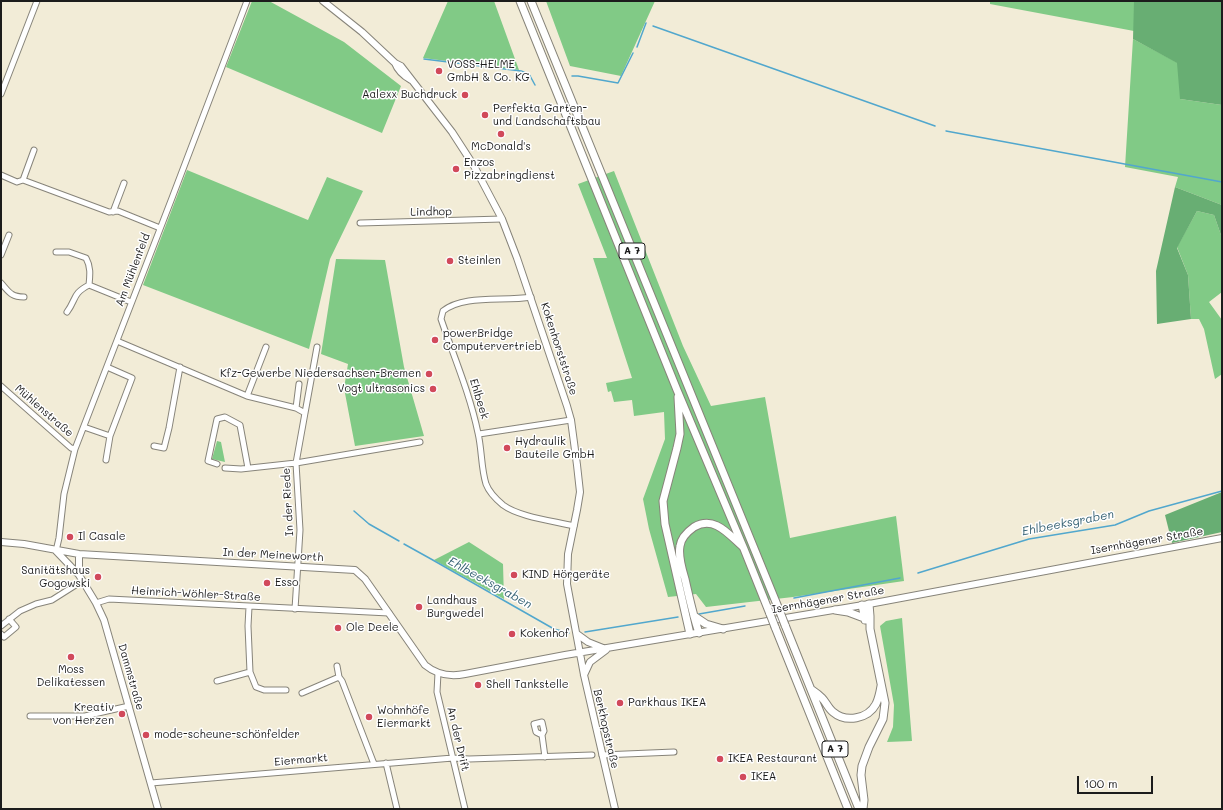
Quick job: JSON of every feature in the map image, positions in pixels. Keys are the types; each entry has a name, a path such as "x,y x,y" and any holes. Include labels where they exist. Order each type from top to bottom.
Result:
{"highway":[{"name":"A 7","path":"520,1 677,390 744,549 848,809"},
{"name":"A 7","path":"531,1 812,690 859,809"},
{"path":"677,390 680,422 679,441 665,492 663,508 665,524 690,634"},
{"path":"699,633 679,553 680,546 685,535 699,524 713,524 720,526 744,549"},
{"path":"865,604 864,618 870,629"},
{"path":"863,809 864,800 861,779 862,766 869,747 883,719 885,703 870,629 870,616 865,604"},
{"path":"835,610 848,612 864,618"},
{"path":"694,615 706,624 723,629"},
{"path":"812,690 822,698 834,713 845,718 852,718 866,714 873,708 881,685"}],"main road":[{"name":"Kokenhorststraße","path":"322,1 362,32 395,63 397,69 404,76 411,80 445,123 474,166 502,220 531,297 571,420 580,480 579,500 568,554 567,576 568,592 580,653"},
{"name":"Isernhägener Straße","path":"438,673 458,676 580,653 835,610 1222,538"},
{"name":"In der Meineworth","path":"1,542 24,544 79,554 355,570 365,579 425,665 438,673"},
{"path":"56,551 79,575"},
{"name":"Dammstraße","path":"79,554 79,575 96,603 104,620 158,809"},
{"path":"577,634 588,642 606,649 590,662 584,675"},
{"name":"Berkhopstraße","path":"580,653 615,809"}],"street":[{"path":"1,94 37,1"},
{"name":"Am Mühlenfeld","path":"56,551 64,494 75,449 247,1"},
{"path":"23,180 34,150"},
{"path":"1,175 17,182 23,180 109,212 118,211 160,228"},
{"path":"113,212 124,183"},
{"name":"Lindhop","path":"360,223 502,220"},
{"path":"1,255 9,235"},
{"path":"56,252 69,252 86,258 89,264 89,285"},
{"path":"1,283 12,295 16,297 24,297"},
{"path":"89,285 131,302"},
{"path":"67,312 76,293 89,285"},
{"name":"Ehlbeek","path":"531,297 517,299 477,300 454,305 443,311 441,319 479,434 483,472 486,485 495,498 504,506 516,512 574,526"},
{"path":"117,341 247,396 296,408 305,413"},
{"path":"247,396 266,346"},
{"name":"In der Riede","path":"297,566 299,561 300,530 296,463 317,347"},
{"path":"106,460 110,436 132,378 107,367"},
{"path":"154,446 164,448 180,367"},
{"path":"296,408 300,384"},
{"name":"Mühlenstraße","path":"1,386 65,443 75,449"},
{"path":"217,464 208,461 217,418 225,417 240,425 248,468"},
{"path":"479,434 571,420"},
{"path":"84,427 110,436"},
{"path":"225,468 234,469 296,463 420,442"},
{"path":"295,609 297,566"},
{"path":"1,626 20,611 36,604 52,600 82,581"},
{"name":"Heinrich-Wöhler-Straße","path":"96,603 109,599 389,613"},
{"path":"249,607 248,626 250,672 256,687 264,690 286,690"},
{"path":"1,634 4,637 16,627 9,619"},
{"path":"337,666 339,677 342,681 374,764"},
{"path":"217,681 250,672"},
{"name":"An der Drift","path":"438,673 437,692 465,809"},
{"path":"302,693 339,677"},
{"path":"30,716 85,716 129,706"},
{"path":"542,735 545,757"},
{"path":"602,755 674,752"},
{"name":"Eiermarkt","path":"151,782 453,758 469,759 592,755"},
{"path":"386,763 397,809"}],"green space":[{"path":"252,1 269,1 344,42 401,86 382,133 226,67"},
{"path":"448,1 494,1 519,70 423,58"},
{"path":"546,1 655,1 621,76 570,66"},
{"path":"990,1 1134,1 1134,31 990,4"},
{"path":"1134,1 1222,1 1222,105 1180,99 1177,63 1133,39"},
{"path":"1133,39 1180,64 1180,99 1222,105 1222,205 1175,187 1178,177 1125,167"},
{"path":"187,170 308,220 327,177 363,191 330,259 309,349 143,285"},
{"path":"614,171 683,346 711,406 765,397 790,538 896,516 904,581 793,597 706,607 696,594 668,597 649,529 643,499 665,439 664,412 634,416 632,400 614,402 611,391 608,392 606,383 632,378 593,258 607,258 578,184"},
{"path":"1175,187 1222,205 1222,238 1214,215 1197,211 1177,248 1188,275 1191,319 1157,324 1156,271"},
{"path":"1197,211 1214,215 1222,238 1222,292 1209,302 1222,320 1222,374 1215,379 1204,329 1199,319 1191,319 1188,275 1177,247"},
{"path":"336,259 385,260 404,367 424,436 355,446 344,388 348,364 321,354"},
{"path":"217,441 221,442 225,462 212,459"},
{"path":"1222,492 1222,532 1172,543 1165,515"},
{"path":"469,542 503,564 504,599 434,560"},
{"path":"902,618 912,741 887,742 893,727 894,705 880,626 886,621"}],"waterway":[{"path":"637,47 646,23"},
{"path":"653,26 935,126"},
{"path":"572,76 618,83 633,53"},
{"path":"424,59 521,71 529,74 535,85"},
{"path":"946,131 1222,182"},
{"name":"Ehlbeeksgraben","path":"918,573 1029,539 1115,525 1149,511 1222,491"},
{"name":"Ehlbeeksgraben","path":"354,511 369,524 399,541"},
{"name":"Ehlbeeksgraben","path":"404,544 554,629 569,633"},
{"name":"Ehlbeeksgraben","path":"794,598 900,578"},
{"name":"Ehlbeeksgraben","path":"699,614 745,606"},
{"name":"Ehlbeeksgraben","path":"585,632 678,617"}],"place":[{"name":"VOSS-HELME GmbH & Co. KG","path":"439,71"},
{"name":"Aalexx Buchdruck","path":"465,95"},
{"name":"Perfekta Garten- und Landschaftsbau","path":"485,115"},
{"name":"McDonald's","path":"501,134"},
{"name":"Enzos Pizzabringdienst","path":"456,169"},
{"name":"Steinlen","path":"450,261"},
{"name":"powerBridge Computervertrieb","path":"435,340"},
{"name":"Kfz-Gewerbe Niedersachsen-Bremen","path":"429,374"},
{"name":"Vogt ultrasonics","path":"433,389"},
{"name":"Hydraulik Bauteile GmbH","path":"507,448"},
{"name":"Il Casale","path":"70,537"},
{"name":"KIND Hörgeräte","path":"514,575"},
{"name":"Sanitätshaus Gogowski","path":"98,577"},
{"name":"Esso","path":"267,583"},
{"name":"Landhaus Burgwedel","path":"419,607"},
{"name":"Ole Deele","path":"338,628"},
{"name":"Kokenhof","path":"512,634"},
{"name":"Moss Delikatessen","path":"71,657"},
{"name":"Shell Tankstelle","path":"478,685"},
{"name":"Parkhaus IKEA","path":"620,703"},
{"name":"Kreativ von Herzen","path":"122,714"},
{"name":"Wohnhöfe Eiermarkt","path":"369,717"},
{"name":"mode-scheune-schönfelder","path":"146,735"},
{"name":"IKEA Restaurant","path":"720,759"},
{"name":"IKEA","path":"743,777"}]}
